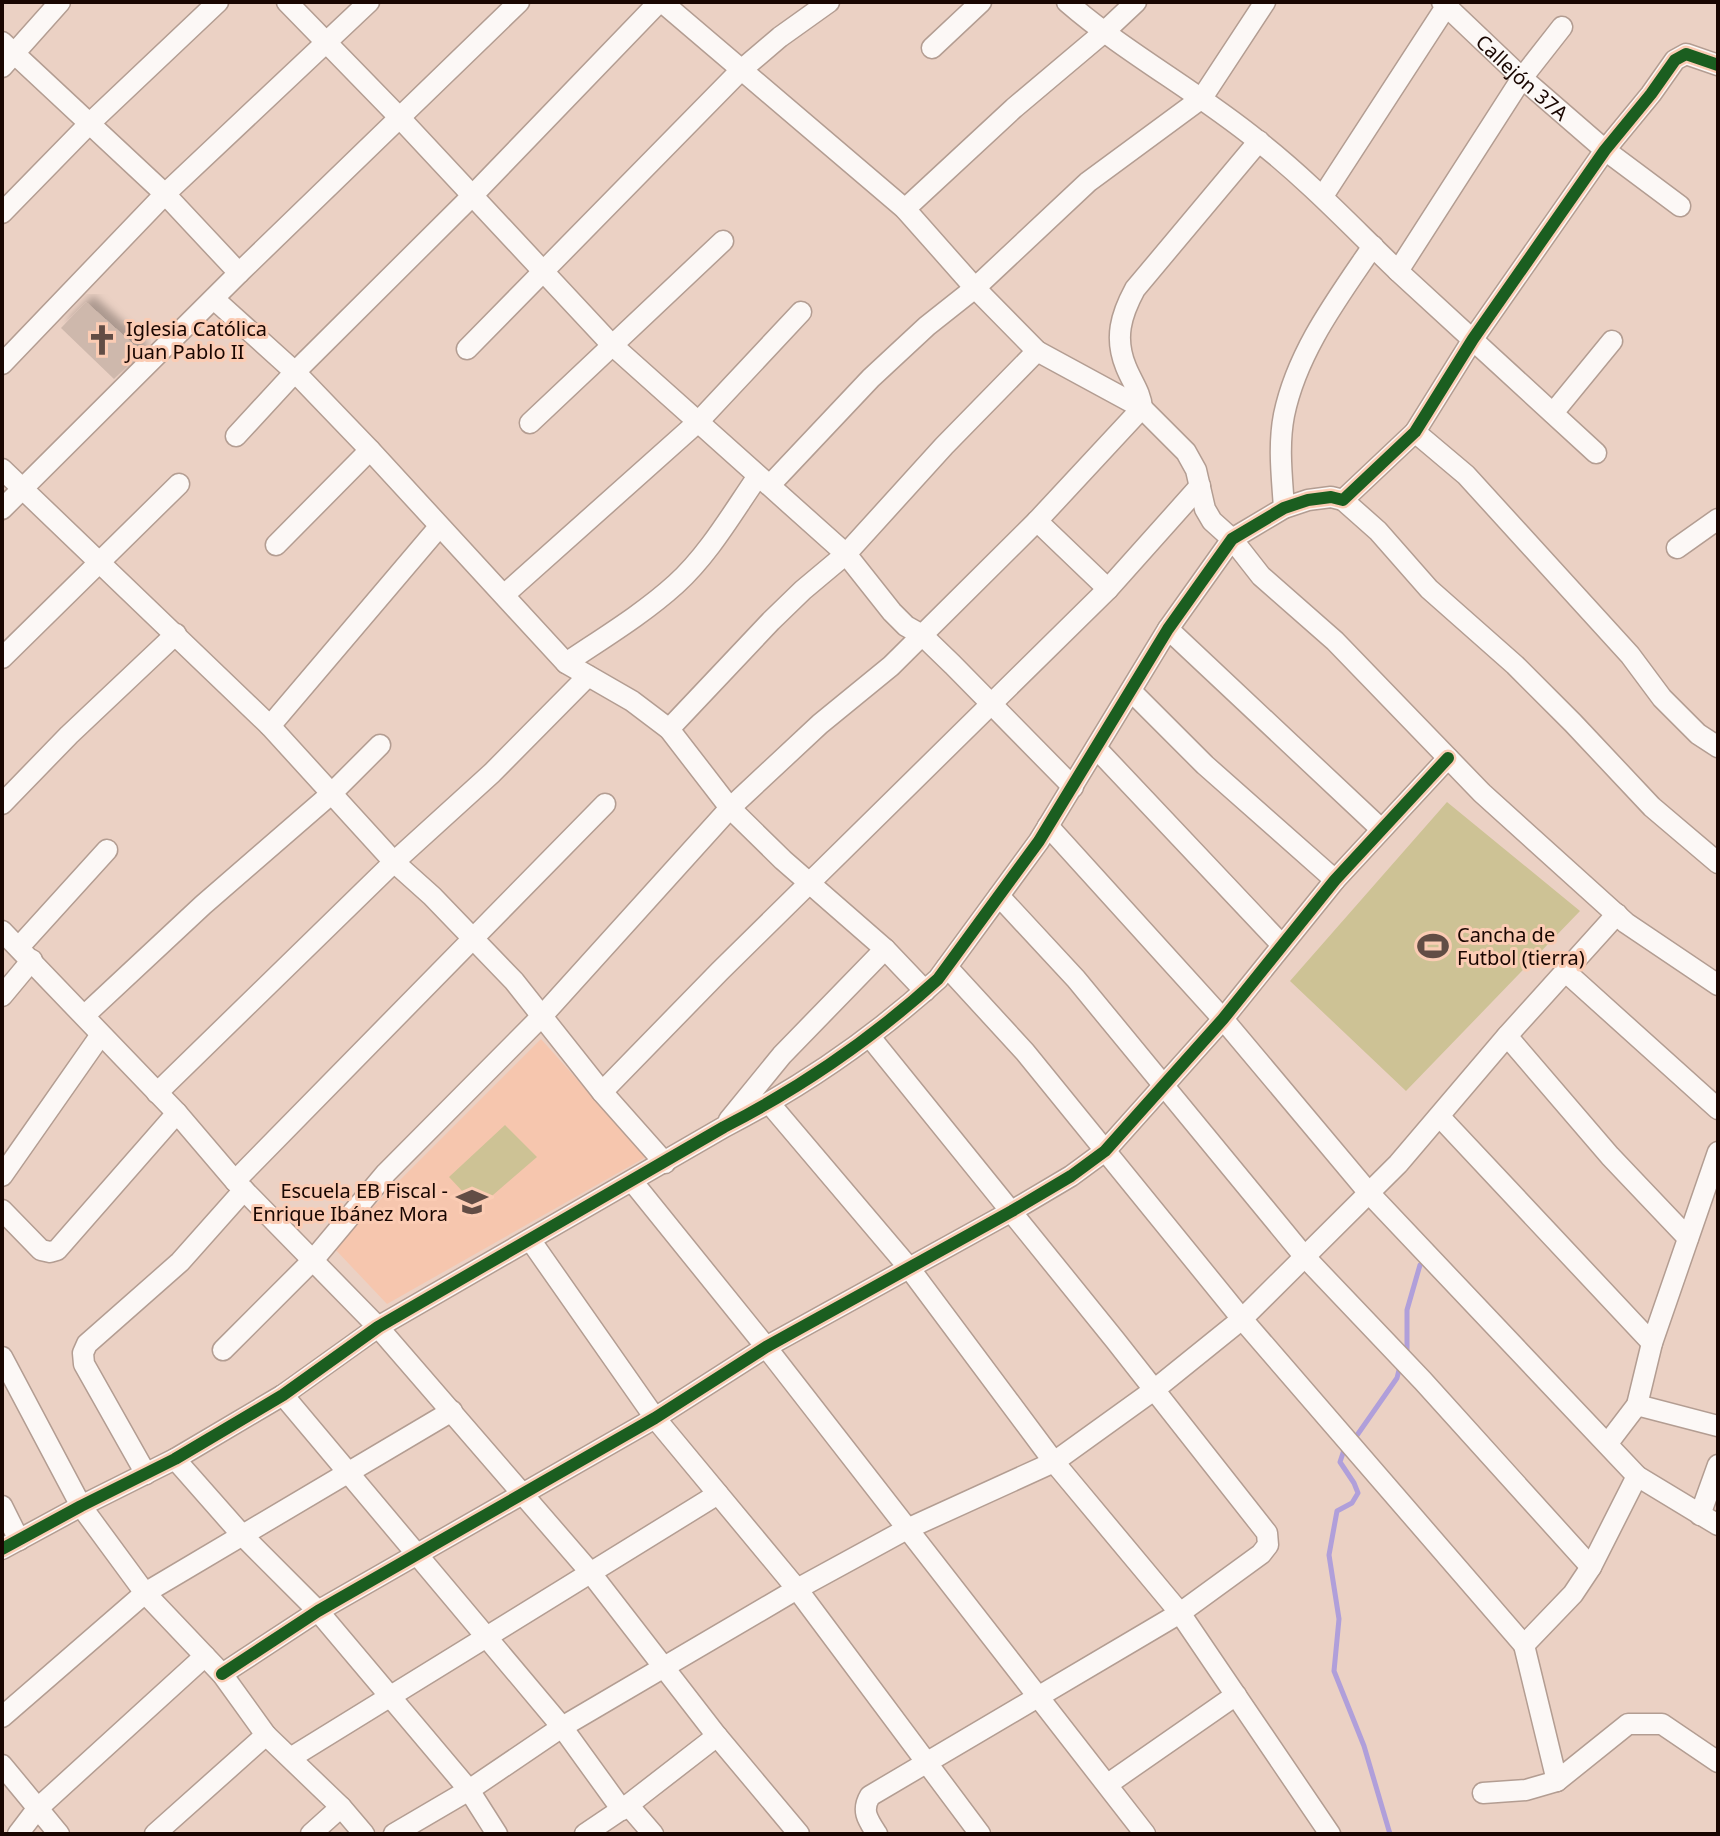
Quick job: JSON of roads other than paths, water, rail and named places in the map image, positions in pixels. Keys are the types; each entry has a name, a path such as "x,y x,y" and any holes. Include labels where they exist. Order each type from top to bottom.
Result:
{"street":[{"path":"60,2 6,54 165,194 239,273"},
{"path":"2,213 89,124 218,2"},
{"path":"287,2 611,344 846,554 892,612 906,626 922,635 1073,787"},
{"path":"2,364 165,194 369,2"},
{"path":"2,509 239,273 519,2"},
{"path":"236,436 295,372 472,196 660,2 905,209 975,288 1037,351 1142,408 1186,452 1196,470 1205,509 1212,521 1232,539 1261,576 1335,641 1482,793 1617,914 1718,985"},
{"path":"467,349 740,71 829,2"},
{"path":"932,48 981,2"},
{"path":"1067,2 1103,33 1202,98 1259,141 1323,196 1398,271 1596,453"},
{"path":"905,209 1014,108 1136,2"},
{"path":"566,663 678,583 764,480 927,326 975,288 1088,182 1202,98 1265,2"},
{"path":"1323,196 1446,3"},
{"name":"Callejón 37A","path":"1446,3 1522,78 1605,150 1680,206"},
{"path":"1398,271 1522,78 1562,27"},
{"path":"1343,500 1415,432 1473,339 1605,150 1675,60 1686,54 1718,65"},
{"path":"223,1350 314,1259 386,1173 543,1015 730,808 820,724 891,666 1037,521 1142,408 1141,397 1120,347 1119,327 1124,310 1135,289 1259,141"},
{"path":"530,423 723,241"},
{"path":"1284,508 1280,461 1284,415 1301,364 1325,317 1373,246"},
{"path":"214,299 295,372 566,663 632,701 669,729 730,808 885,949 925,991"},
{"path":"504,595 699,421 801,312"},
{"path":"1553,413 1612,341"},
{"path":"669,729 771,621 846,554 944,446 1037,351"},
{"path":"1415,432 1466,475 1630,655 1662,698 1698,734 1718,747"},
{"path":"276,545 370,450"},
{"path":"2,469 270,726 394,862 473,938 543,1015 602,1092 665,1163"},
{"path":"2,658 179,484"},
{"path":"602,1092 1108,589 1200,486"},
{"path":"2,1506 11,1545 175,1459 283,1395 378,1327 724,1127 770,1104 870,1037 925,991 947,967 999,896 1073,787 1168,629 1232,539 1284,508 1308,500 1331,497 1343,500 1378,531 1429,589 1515,665 1652,807 1718,863"},
{"path":"1677,548 1718,519"},
{"path":"1037,521 1108,589"},
{"path":"270,726 439,527"},
{"path":"1168,629 1381,829"},
{"path":"2,804 69,735 176,634"},
{"path":"157,1093 394,862 492,773 588,676"},
{"path":"1131,691 1205,765 1335,880"},
{"path":"85,1015 203,905 331,794 380,745"},
{"path":"1096,748 1282,945"},
{"path":"222,1674 318,1611 655,1418 766,1347 1012,1211 1071,1176 1105,1151 1223,1019 1335,880 1448,758"},
{"path":"146,1474 84,1364 83,1353 87,1344 180,1262 240,1185 473,938 605,804"},
{"path":"1048,826 1223,1019 1369,1193 1637,1476 1709,1520 1718,1465"},
{"path":"2,996 26,954 107,850"},
{"path":"999,896 1076,979 1304,1256 1423,1381 1591,1567"},
{"path":"394,1834 469,1790 562,1727 797,1589 907,1529 1054,1462 1154,1390 1242,1319 1369,1193 1440,1117 1507,1036 1617,914"},
{"path":"2,931 378,1327 590,1572 717,1736 799,1834"},
{"path":"724,1127 782,1055 885,949"},
{"path":"947,967 1025,1052 1242,1319 1524,1645 1557,1781"},
{"path":"1567,973 1718,1109"},
{"path":"2,1176 100,1036"},
{"path":"1507,1036 1610,1156 1688,1238"},
{"path":"870,1037 1267,1533 1268,1545 1261,1554 1180,1613 870,1796 866,1802 865,1816 877,1834"},
{"path":"770,1104 910,1269 1054,1462 1180,1613 1330,1834"},
{"path":"2,1210 41,1250 57,1250 177,1113"},
{"path":"1440,1117 1652,1343"},
{"path":"1608,1443 1637,1405 1652,1343 1718,1152"},
{"path":"632,1181 766,1347 1145,1834"},
{"path":"531,1241 655,1418 797,1589 980,1834"},
{"path":"2,1357 81,1506 145,1593 222,1674 266,1735 292,1757 364,1834"},
{"path":"283,1395 562,1727 625,1807 653,1834"},
{"path":"1637,1405 1718,1426"},
{"path":"2,1717 145,1593 452,1411"},
{"path":"175,1459 242,1535 318,1611 469,1790 497,1834"},
{"path":"1524,1645 1573,1594 1591,1567 1637,1476"},
{"path":"292,1757 718,1494"},
{"path":"18,1834 37,1809 205,1656"},
{"path":"1108,1784 1236,1695"},
{"path":"1483,1793 1526,1790 1557,1781 1628,1724 1643,1722 1662,1724 1718,1762"},
{"path":"155,1834 266,1735"},
{"path":"585,1834 717,1736"},
{"path":"2,1765 59,1834"},
{"path":"311,1834 341,1807"}],"waterway":[{"path":"1407,1354 1407,1310 1420,1265"},
{"path":"1353,1441 1397,1378 1400,1366"},
{"path":"1345,1447 1340,1462 1358,1493 1352,1503 1337,1511 1329,1555 1339,1619 1334,1671 1364,1746 1390,1834"}],"place":[{"name":"Iglesia Católica Juan Pablo II","path":"102,340"},
{"name":"Cancha de Futbol (tierra)","path":"1433,946"},
{"name":"Escuela EB Fiscal - Enrique Ibánez Mora","path":"472,1202"}]}
